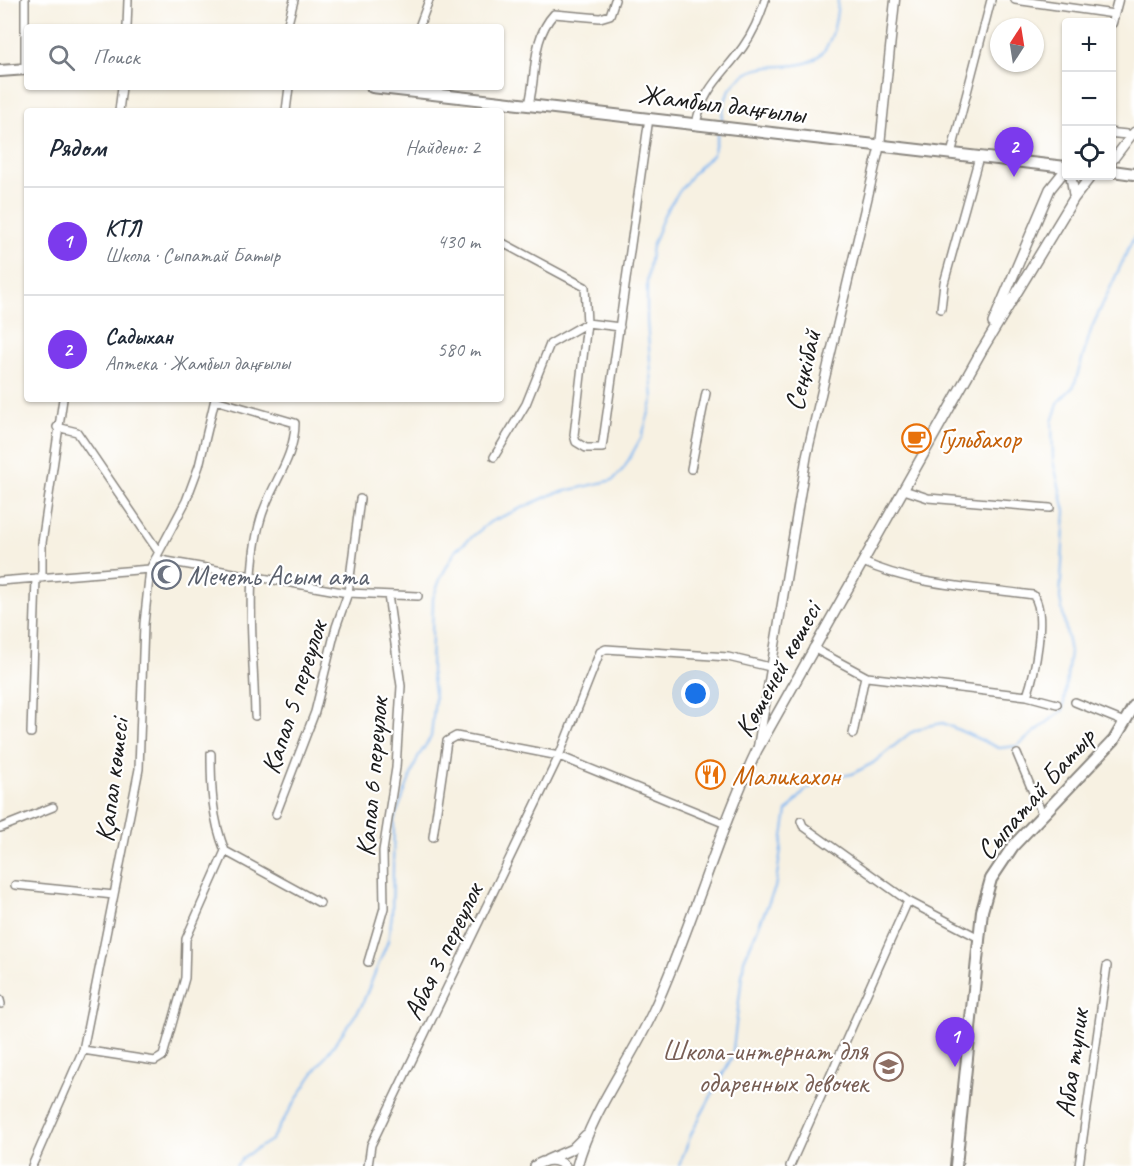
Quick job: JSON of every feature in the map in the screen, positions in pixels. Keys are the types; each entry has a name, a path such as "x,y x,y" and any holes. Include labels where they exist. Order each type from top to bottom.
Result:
{"main road":[{"path":"0,71 24,69"},
{"name":"Жамбыл даңғылы","path":"419,90 1062,167"},
{"path":"1116,172 1131,174"},
{"name":"Көшеней көшесі","path":"982,350 1050,189 1062,173"},
{"path":"1072,180 1075,190 1074,198"},
{"name":"Көшеней көшесі","path":"595,1121 651,1016 734,799 757,750 982,350 1074,198 1088,180"},
{"name":"Сыпатай Батыр","path":"956,1166 982,911 991,879 1013,846 1114,740 1134,706"},
{"path":"536,1166 572,1149 595,1121"},
{"path":"577,1166 595,1121"},
{"path":"547,1160 554,1160 565,1166"}],"street":[{"path":"25,0 25,24"},
{"path":"127,24 128,0"},
{"path":"288,24 294,0"},
{"path":"420,24 429,0"},
{"path":"529,104 539,37 543,26 554,14 600,18 610,15 615,0"},
{"path":"696,124 703,100 719,73 743,47 760,16 765,0"},
{"name":"Сеңкібай","path":"757,750 807,454 880,145 895,0"},
{"path":"951,154 991,0"},
{"path":"1015,0 1114,14"},
{"path":"1113,18 1118,0"},
{"path":"119,108 122,90"},
{"path":"286,108 289,90"},
{"path":"504,244 585,287 587,323 574,435 576,442 586,448 598,450 604,444 649,118"},
{"path":"1116,133 1133,134"},
{"path":"1116,156 1133,134"},
{"path":"941,309 944,283 980,157"},
{"path":"494,457 526,404 550,344 587,323 620,327"},
{"path":"691,469 706,393"},
{"path":"31,733 42,543 62,402"},
{"name":"Қапал көшесі","path":"32,1166 83,1050 139,769 144,624 150,569 186,501 196,475 214,402"},
{"path":"225,402 295,423 285,470 261,517 252,575 255,716"},
{"path":"57,427 77,432 156,555 348,593 417,596"},
{"path":"904,490 928,498 1050,508"},
{"name":"Капал 5 переулок","path":"276,814 315,712 336,627 348,593 360,498"},
{"path":"863,562 887,573 977,590 1033,595 1038,606 1039,621 1035,674 1027,696"},
{"path":"0,581 150,569"},
{"name":"Капал 6 переулок","path":"368,962 384,908 383,851 396,768 401,686 388,595"},
{"path":"813,648 865,676 1027,696 1057,704"},
{"name":"Абая 3 переулок","path":"368,1166 371,1145 559,756 600,652 606,650 728,657 770,667"},
{"path":"853,734 865,676"},
{"path":"1075,702 1124,722"},
{"path":"433,837 447,741 451,738 463,737 559,756 726,824"},
{"path":"83,1050 156,1061 163,1056 185,978 186,939 225,851 211,798 211,754"},
{"path":"1017,754 1043,816"},
{"path":"0,828 52,807"},
{"path":"801,821 804,826 908,901 979,938"},
{"path":"225,851 320,903"},
{"path":"15,885 114,895"},
{"path":"790,1166 908,901"},
{"name":"Абая тупик","path":"1079,1166 1107,966"}],"waterway":[{"path":"721,124 727,96 731,88 746,74 762,68 811,61 823,51 833,32 838,0"},
{"path":"236,1166 245,1156 271,1140 310,1078 361,1007 388,941 392,915 394,820 418,757 431,737 435,698 431,671 433,598 441,577 456,550 490,522 553,494 613,480 624,468 642,436 653,399 647,321 647,282 652,246 664,215 676,196 694,172 713,154 719,130"},
{"path":"679,1166 692,1132 732,1057 744,960 775,888 787,811 805,791 825,779 852,774 873,763 910,733 927,726 943,723 999,748 1017,746 1063,710 1070,652 1060,598 1065,511 1053,461 1052,422 1059,401 1074,386 1092,327 1134,237"}],"place":[{"name":"Садыхан","path":"1014,177"},
{"name":"Гульбахор","path":"917,438"},
{"name":"Мечеть Асым ата","path":"166,575"},
{"name":"Маликахон","path":"711,775"},
{"name":"Школа-интернат для одаренных девочек","path":"889,1066"},
{"name":"КТЛ","path":"955,1067"}]}
